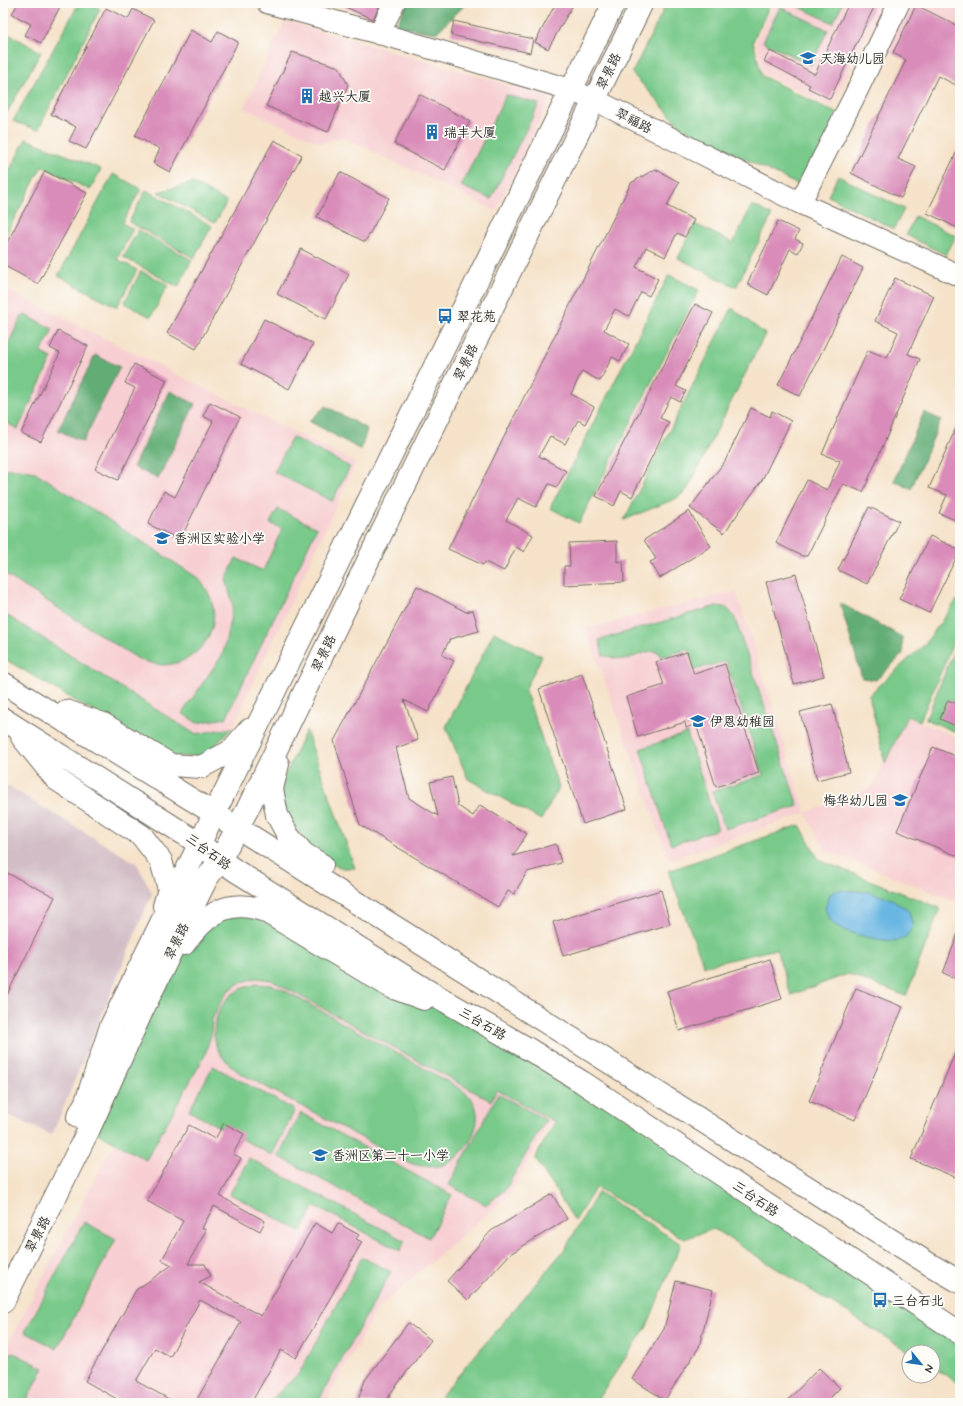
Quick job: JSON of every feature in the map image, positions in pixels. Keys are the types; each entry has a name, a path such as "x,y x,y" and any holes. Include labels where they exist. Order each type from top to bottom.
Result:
{"main road":[{"name":"翠景路","path":"3,1268 86,1102 111,1026 614,3"},
{"name":"翠景路","path":"3,1302 89,1129 142,1012 207,878 220,860 286,731 642,3"},
{"path":"3,683 237,828 521,1008 960,1282"},
{"path":"27,697 103,724 171,765 201,767 231,751 266,711"},
{"path":"7,721 56,780 142,836 161,861 169,888 150,946"},
{"name":"三台石路","path":"7,721 200,844 220,860 428,991 582,1082 960,1333"},
{"path":"286,731 272,789 277,815 289,837 304,854 448,945 521,1008"},
{"path":"142,1012 181,948 199,925 214,913 229,907 237,906 256,907 265,910 391,987 468,1014"}],"street":[{"name":"翠福路","path":"268,3 571,90 595,100 800,203 960,276"},
{"path":"379,34 394,3"},
{"path":"800,203 854,97 899,3"}],"shaded area":[{"name":"天海幼儿园","path":"775,3 883,3 832,107 764,74 756,42"},
{"path":"894,3 960,3 960,87 874,45"},
{"path":"285,21 551,97 496,211 343,137 320,143 244,108"},
{"name":"香洲区实验小学","path":"3,288 356,463 232,728 195,734 3,613"},
{"name":"伊恩幼稚园","path":"736,591 806,813 669,860 586,629"},
{"name":"梅华幼儿园","path":"907,716 960,739 960,903 825,850 806,813 872,787"},
{"path":"3,783 137,864 152,893 52,1135 3,1113"},
{"name":"香洲区第二十一小学","path":"257,951 555,1115 510,1194 377,1309 325,1403 3,1403 3,1353 190,998"}],"green space":[{"path":"79,3 90,3 100,9 38,130 13,121"},
{"path":"407,3 467,3 436,33 396,26"},
{"path":"667,3 771,3 753,41 762,76 838,114 802,187 681,127 632,73"},
{"path":"791,3 843,3 833,23"},
{"path":"780,7 828,30 811,65 763,42"},
{"path":"3,31 41,52 5,116 3,116"},
{"path":"506,95 539,104 491,199 461,186"},
{"path":"26,139 101,169 90,190 42,166 3,240 3,183"},
{"path":"113,174 141,189 122,223 133,229 117,259 137,270 117,307 58,276"},
{"path":"838,176 904,209 894,229 828,196"},
{"path":"193,183 227,202 215,223 158,192"},
{"path":"146,190 212,226 194,258 129,222"},
{"path":"752,205 772,215 736,287 678,258 695,224 733,243"},
{"path":"915,216 956,236 946,255 906,235"},
{"path":"138,230 192,260 178,287 123,257"},
{"path":"141,271 168,285 151,317 124,303"},
{"path":"669,275 699,290 579,523 550,508"},
{"path":"732,308 765,334 687,490 677,498 624,520"},
{"path":"23,314 53,329 41,353 52,358 18,429 3,421 3,354"},
{"path":"95,355 120,367 83,442 58,430"},
{"path":"170,391 195,404 158,479 133,467"},
{"path":"326,406 367,429 361,450 309,421"},
{"path":"924,412 941,420 911,489 894,481"},
{"path":"292,437 350,467 332,501 274,472"},
{"path":"3,469 20,469 35,472 198,578 211,598 214,619 207,640 200,649 190,657 171,664 164,665 140,660 3,573"},
{"path":"278,509 317,528 226,718 197,723 182,713 223,654 233,606 226,579 236,558 263,571 282,529 270,523"},
{"path":"960,596 960,627 920,721 907,716 885,763 869,695 924,645"},
{"path":"840,603 902,637 903,654 876,680 862,678"},
{"path":"716,606 728,609 735,619 798,806 725,829 712,792 763,775 726,661 695,670 689,649 661,657 658,652 654,651 646,652 626,659 617,659 603,655 599,640"},
{"path":"3,613 195,734 232,728 205,756 170,757 3,658"},
{"path":"494,632 542,656 525,690 559,788 541,820 468,779 446,727"},
{"path":"960,636 960,734 926,719"},
{"path":"306,730 355,868 339,868 309,848 284,810 281,784"},
{"path":"687,733 718,829 671,845 640,749"},
{"path":"800,825 819,860 940,908 906,996 848,974 791,995 776,949 704,966 668,871"},
{"path":"237,906 468,1015 960,1334 960,1384 941,1372 941,1344 901,1344 901,1347 714,1229 684,1239 596,1187 575,1221 535,1158 555,1122 497,1090 491,1101 271,980 255,978 240,983 229,990 212,1020 211,1035 205,1055 146,1160 90,1129 181,948"},
{"path":"257,984 272,985 280,988 461,1089 472,1100 477,1114 477,1123 474,1132 465,1149 458,1156 443,1165 434,1167 416,1165 407,1162 240,1073 224,1059 217,1048 214,1033 216,1018 223,1004 234,993 248,986"},
{"path":"213,1066 295,1110 272,1155 189,1111"},
{"path":"498,1094 546,1120 505,1190 486,1205 449,1185"},
{"path":"301,1113 452,1195 429,1238 278,1156"},
{"path":"249,1158 405,1241 400,1251 315,1206 301,1231 230,1194"},
{"path":"598,1192 681,1244 647,1326 595,1403 435,1403 565,1249"},
{"path":"84,1222 116,1239 57,1349 25,1332"},
{"path":"362,1257 391,1272 317,1403 268,1403 300,1372"},
{"path":"12,1352 44,1368 25,1403 3,1403 3,1369"}],"water":[{"path":"838,890 869,892 892,899 909,911 913,927 903,939 897,940 866,937 845,930 832,922 825,908 830,894"}],"building":[{"path":"18,3 62,3 41,43 25,35 31,24 12,14"},
{"path":"336,3 381,3 373,19"},
{"path":"556,3 574,3 548,49 535,42"},
{"path":"849,3 876,3 830,99 808,88 810,85 764,61 770,51 815,74"},
{"path":"916,5 960,27 960,87 938,76 898,159 916,167 901,198 851,173 906,60 893,53"},
{"path":"106,8 128,19 133,9 154,20 86,149 69,141 76,127 51,114"},
{"path":"454,21 533,39 530,53 451,35"},
{"path":"191,30 212,42 218,31 238,42 170,172 153,163 160,149 135,136"},
{"name":"越兴大厦","path":"292,52 339,67 348,85 328,132 266,106"},
{"name":"瑞丰大厦","path":"419,94 470,121 445,170 394,144"},
{"path":"274,140 302,155 196,349 167,333"},
{"path":"960,145 960,229 927,213"},
{"path":"655,169 679,182 667,206 694,220 685,237 677,233 665,257 646,247 636,267 658,279 649,296 641,292 629,316 615,309 604,330 629,344 620,361 612,357 600,381 582,371 571,394 594,407 585,424 578,420 565,444 550,436 539,456 566,471 557,487 549,484 536,507 518,498 506,520 533,535 524,552 516,547 504,571 485,562 483,565 448,549 631,183"},
{"path":"45,171 87,193 38,284 3,265 3,250"},
{"path":"340,172 389,198 365,242 317,217"},
{"path":"778,221 799,231 795,239 803,243 798,253 790,249 768,295 747,284"},
{"path":"301,249 349,274 326,319 277,294"},
{"path":"842,257 863,268 800,396 778,385"},
{"path":"895,278 934,296 908,354 920,359 863,492 843,484 807,556 802,556 776,543 807,480 827,490 840,461 822,454 868,350 887,358 898,332 875,321"},
{"path":"695,304 713,313 676,386 686,391 680,402 671,397 660,418 669,422 632,497 621,491 614,506 596,496"},
{"path":"264,319 313,344 289,389 241,364"},
{"path":"58,331 88,346 41,442 21,433 60,353 50,348"},
{"path":"134,364 167,380 118,480 95,469 135,388 125,383"},
{"path":"210,402 240,417 180,540 148,524 164,491 175,497 213,421 203,416"},
{"path":"751,408 770,417 772,411 791,421 762,480 724,533 690,508 725,461"},
{"path":"960,419 960,522 939,513 947,495 929,488"},
{"path":"869,507 899,521 867,584 838,570"},
{"path":"689,511 711,546 660,578 650,562 656,559 644,540"},
{"path":"930,536 960,550 929,613 899,599"},
{"path":"617,541 617,562 623,561 624,582 564,585 564,566 570,566 569,543"},
{"path":"796,574 824,676 794,684 766,582"},
{"path":"417,586 466,612 473,610 479,631 450,639 442,655 454,661 428,712 404,700 418,740 396,748 409,798 438,816 430,782 452,777 458,806 473,816 480,805 527,834 513,856 556,844 561,863 527,872 514,894 508,891 498,907 360,825 334,741"},
{"path":"687,652 694,674 725,664 759,773 716,787 696,724 686,728 685,722 638,737 626,697 664,685 656,662"},
{"path":"582,674 627,809 583,824 539,689"},
{"path":"948,700 960,705 960,728 940,719"},
{"path":"832,704 849,772 817,780 800,712"},
{"path":"933,747 960,758 960,857 897,831"},
{"path":"3,871 55,897 3,1003"},
{"path":"661,890 670,924 563,956 553,922"},
{"path":"959,931 960,932 960,980 943,973"},
{"path":"770,959 782,999 679,1031 667,991"},
{"path":"856,988 903,1007 855,1120 809,1101"},
{"path":"960,1041 960,1179 911,1159"},
{"path":"224,1123 244,1134 233,1154 241,1158 220,1196 265,1221 260,1231 214,1206 202,1228 206,1230 188,1264 205,1264 211,1276 199,1282 261,1316 315,1223 332,1233 338,1223 359,1235 356,1239 362,1242 296,1358 281,1350 251,1403 195,1403 241,1322 200,1300 170,1357 155,1348 136,1381 176,1403 124,1403 85,1381 136,1290 172,1265 162,1260 183,1221 147,1201 189,1125 215,1139"},
{"path":"552,1194 567,1219 510,1254 468,1300 447,1281 491,1231"},
{"path":"676,1281 713,1290 699,1347 665,1400 632,1379 664,1329"},
{"path":"408,1323 431,1340 390,1394 387,1403 357,1403 365,1380"},
{"path":"819,1368 840,1388 825,1403 785,1403"}],"place":[{"name":"天海幼儿园","path":"808,58"},
{"name":"越兴大厦","path":"307,96"},
{"name":"瑞丰大厦","path":"432,132"},
{"name":"翠花苑","path":"445,316"},
{"name":"香洲区实验小学","path":"162,538"},
{"name":"伊恩幼稚园","path":"698,721"},
{"name":"梅华幼儿园","path":"900,800"},
{"name":"香洲区第二十一小学","path":"320,1155"},
{"name":"三台石北","path":"880,1300"}]}
